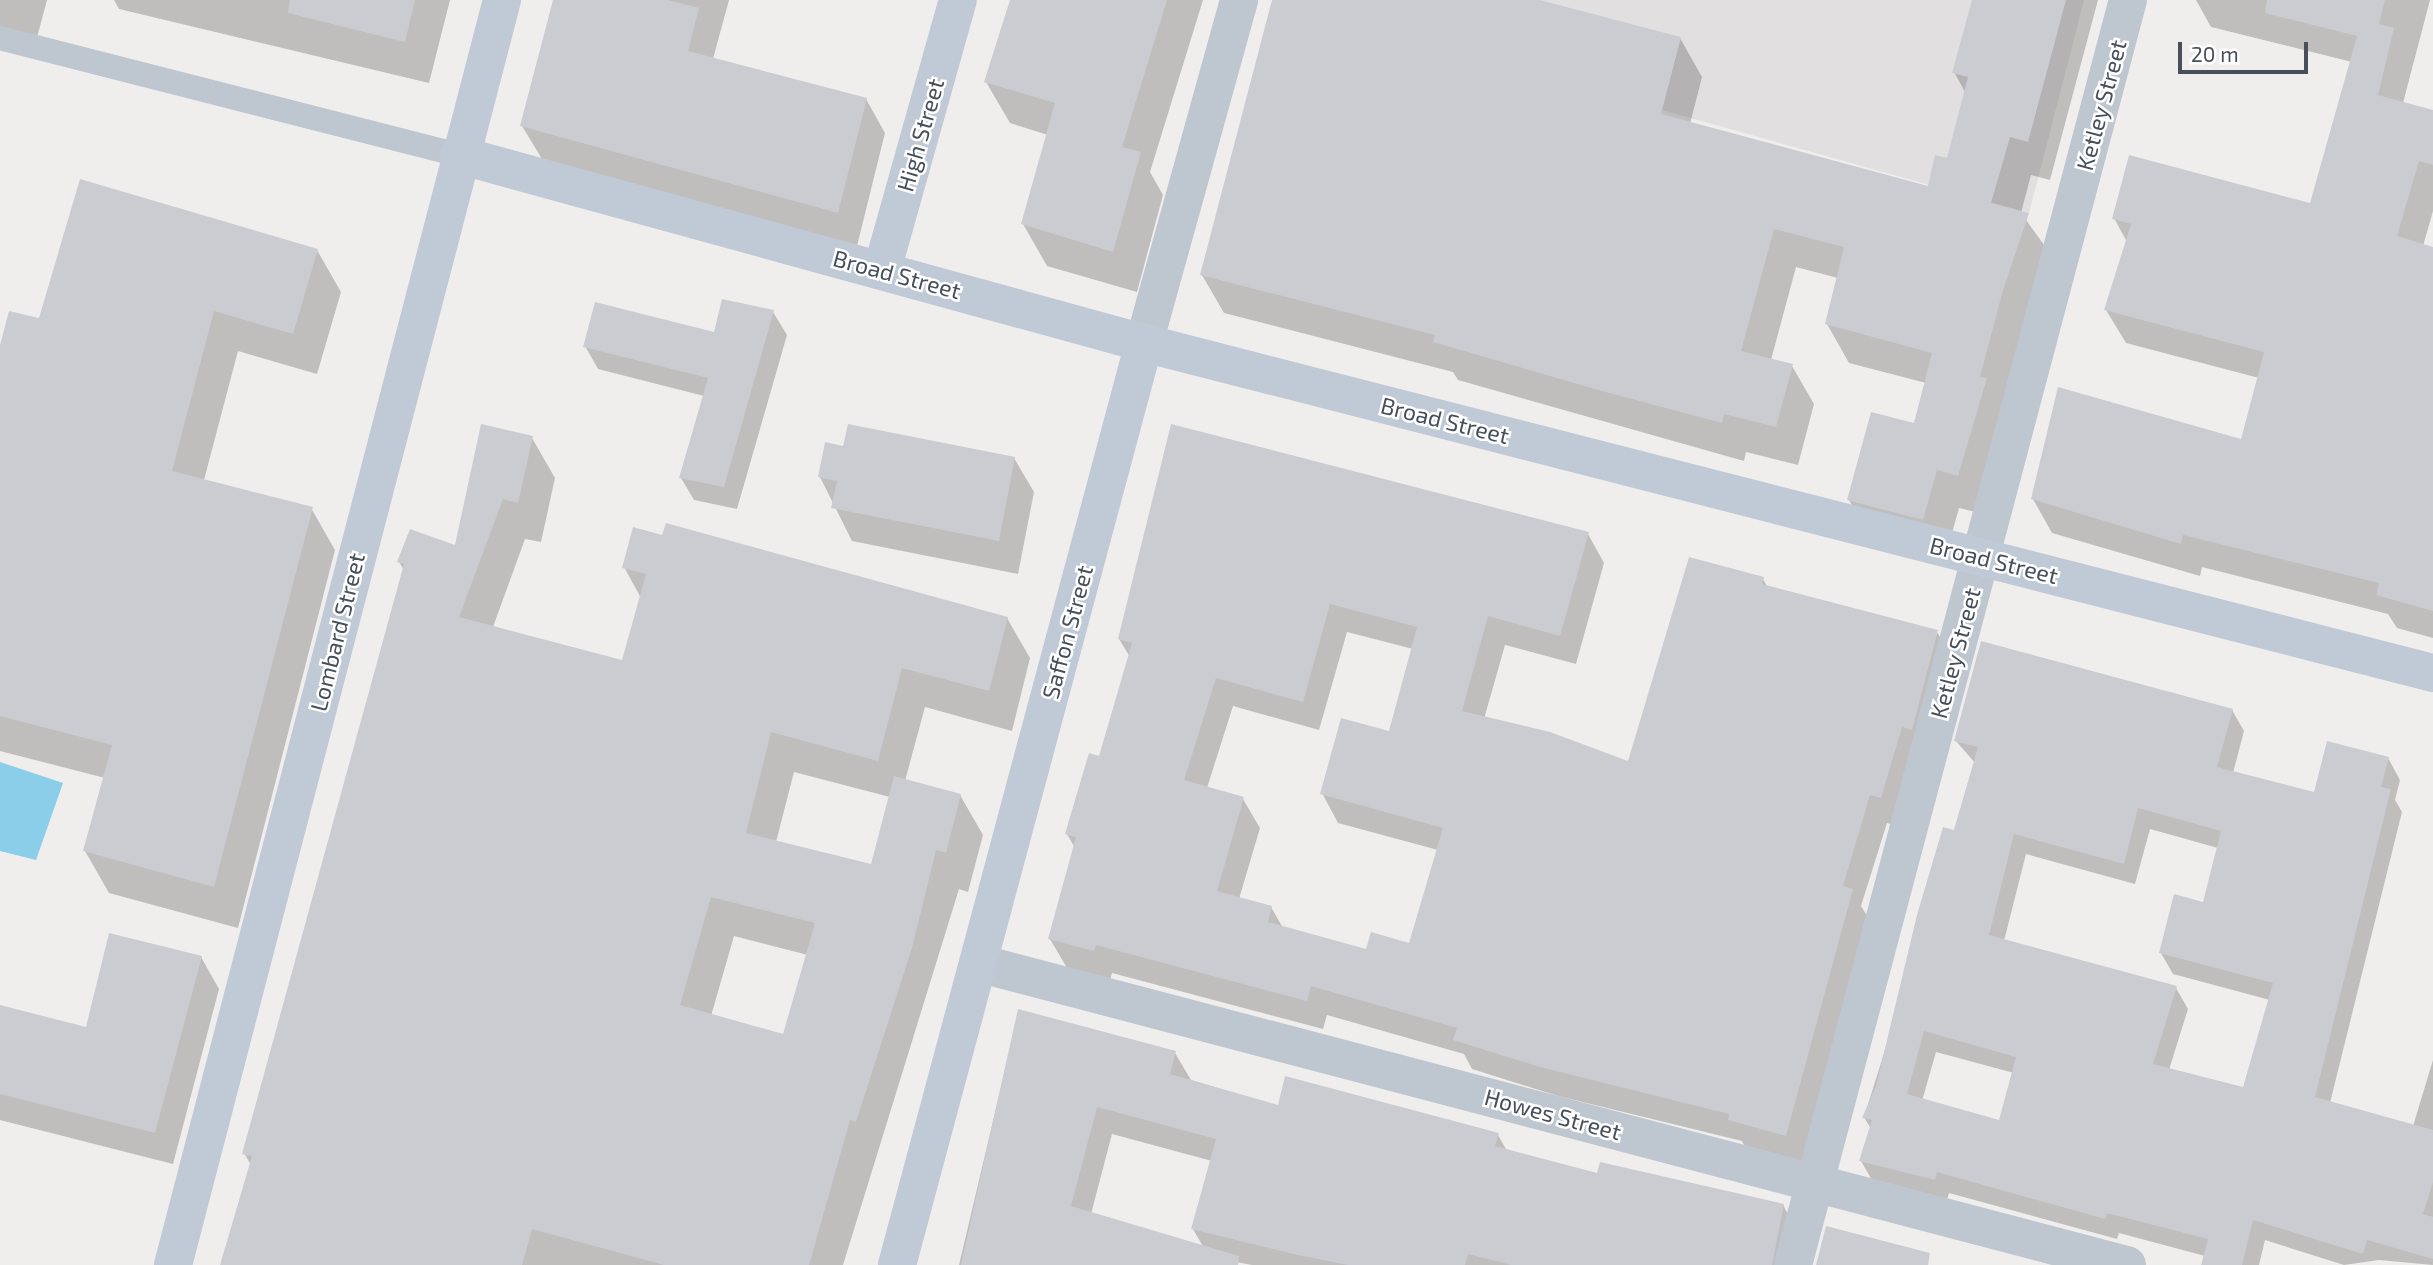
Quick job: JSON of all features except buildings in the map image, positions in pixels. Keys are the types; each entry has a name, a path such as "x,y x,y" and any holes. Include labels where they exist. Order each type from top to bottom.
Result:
{"main road":[{"name":"Lombard Street","path":"173,1265 459,155 502,0"},
{"name":"High Street","path":"882,270 958,0"},
{"name":"Broad Street","path":"459,155 1144,343 2433,673"},
{"name":"Saffon Street","path":"897,1265 1144,343"}],"street":[{"name":"Saffon Street","path":"1144,343 1239,0"},
{"name":"Ketley Street","path":"1793,1265 2128,0"},
{"name":"Howes Street","path":"978,963 2127,1265"}],"lane":[{"path":"0,38 459,155"}],"shaded area":[{"path":"1540,0 2084,0 2029,213 1662,110 1681,37"}],"water":[{"path":"0,762 63,783 36,860 0,851"}]}
